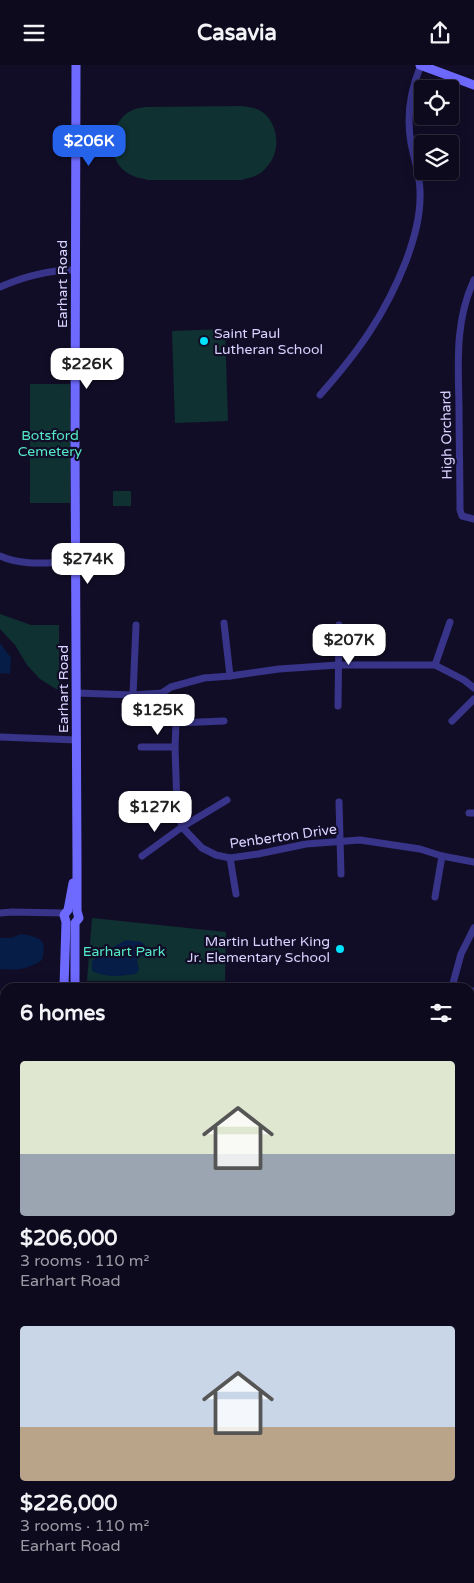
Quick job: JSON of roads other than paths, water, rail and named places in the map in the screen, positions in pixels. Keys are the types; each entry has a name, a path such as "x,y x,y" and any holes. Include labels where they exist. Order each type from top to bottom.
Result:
{"street":[{"name":"Earhart Road","path":"64,983 69,917 76,863 76,65"},
{"path":"320,395 350,360 377,322 397,283 413,241 418,222 420,191 410,142 409,101 420,65 474,85"},
{"path":"0,287 32,275 51,271 75,270"},
{"name":"High Orchard","path":"474,280 467,295 462,314 457,363 460,510 462,517 474,519"},
{"path":"0,556 9,560 29,563 76,562"},
{"path":"435,665 450,622"},
{"path":"224,623 230,676"},
{"path":"133,695 136,625"},
{"path":"338,706 339,625"},
{"path":"77,693 133,695 162,693 171,687 204,678 279,669 338,665 435,665 464,680 474,688"},
{"path":"162,693 173,711 176,723 174,747 177,807 182,827"},
{"path":"452,721 474,699"},
{"path":"176,723 224,721"},
{"path":"0,737 77,740"},
{"path":"141,747 174,747"},
{"path":"142,856 182,827 227,800"},
{"path":"339,802 342,873"},
{"name":"Penberton Drive","path":"182,827 202,848 216,855 230,858 306,844 360,840 420,849 442,856 474,862"},
{"path":"435,897 442,856"},
{"path":"230,858 236,894"},
{"path":"0,913 30,912 69,917"},
{"name":"Earhart Road","path":"69,917 75,983"},
{"path":"453,983 461,954 474,928"}],"water":[{"path":"0,643 11,658 10,674 0,673"},
{"path":"21,934 33,936 41,940 44,947 42,960 22,969 0,969 0,938 11,938"},
{"path":"126,940 142,942 147,949 146,955 141,956 137,960 139,970 136,974 108,976 92,971 92,961"}],"place":[{"name":"Saint Paul Lutheran School","path":"204,341"},
{"name":"Martin Luther King Jr. Elementary School","path":"340,949"}],"park label":[{"name":"Botsford Cemetery","path":"50,443"},
{"name":"Earhart Park","path":"124,951"}]}
